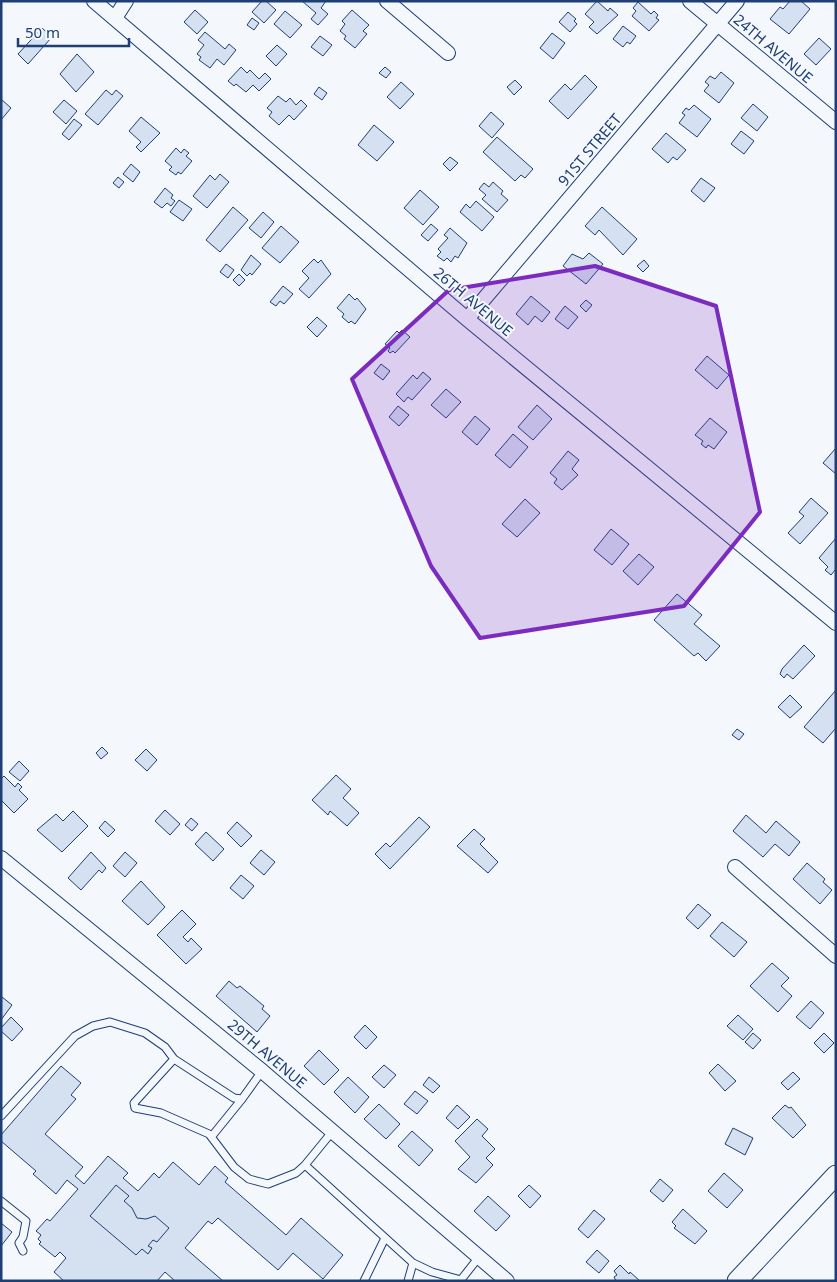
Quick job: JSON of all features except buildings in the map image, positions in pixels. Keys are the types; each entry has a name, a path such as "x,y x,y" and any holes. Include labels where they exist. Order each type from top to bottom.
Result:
{"street":[{"name":"26TH AVENUE","path":"94,1 467,319 836,622"},
{"path":"114,18 126,1"},
{"path":"387,1 448,53"},
{"name":"24TH AVENUE","path":"690,1 836,122"},
{"name":"91ST STREET","path":"467,319 737,1"},
{"name":"29TH AVENUE","path":"1,858 262,1071 507,1281"},
{"path":"735,867 836,956"},
{"path":"738,1278 836,1175"}],"lane":[{"path":"1,1116 74,1036 93,1026 110,1022 145,1033 165,1047 174,1059 234,1098 242,1099"},
{"path":"174,1059 134,1102 134,1106 137,1109 161,1113 212,1136 234,1167 249,1179 268,1184 296,1173 332,1132"},
{"path":"212,1136 262,1071"},
{"path":"305,1165 413,1263 432,1272 460,1281 480,1257"},
{"path":"1,1201 26,1222 23,1237 19,1242 23,1251"},
{"path":"364,1281 385,1238"},
{"path":"408,1281 413,1263"}],"highlighted area":[{"path":"595,266 716,306 760,512 684,606 480,638 431,566 352,379 449,290"}]}
